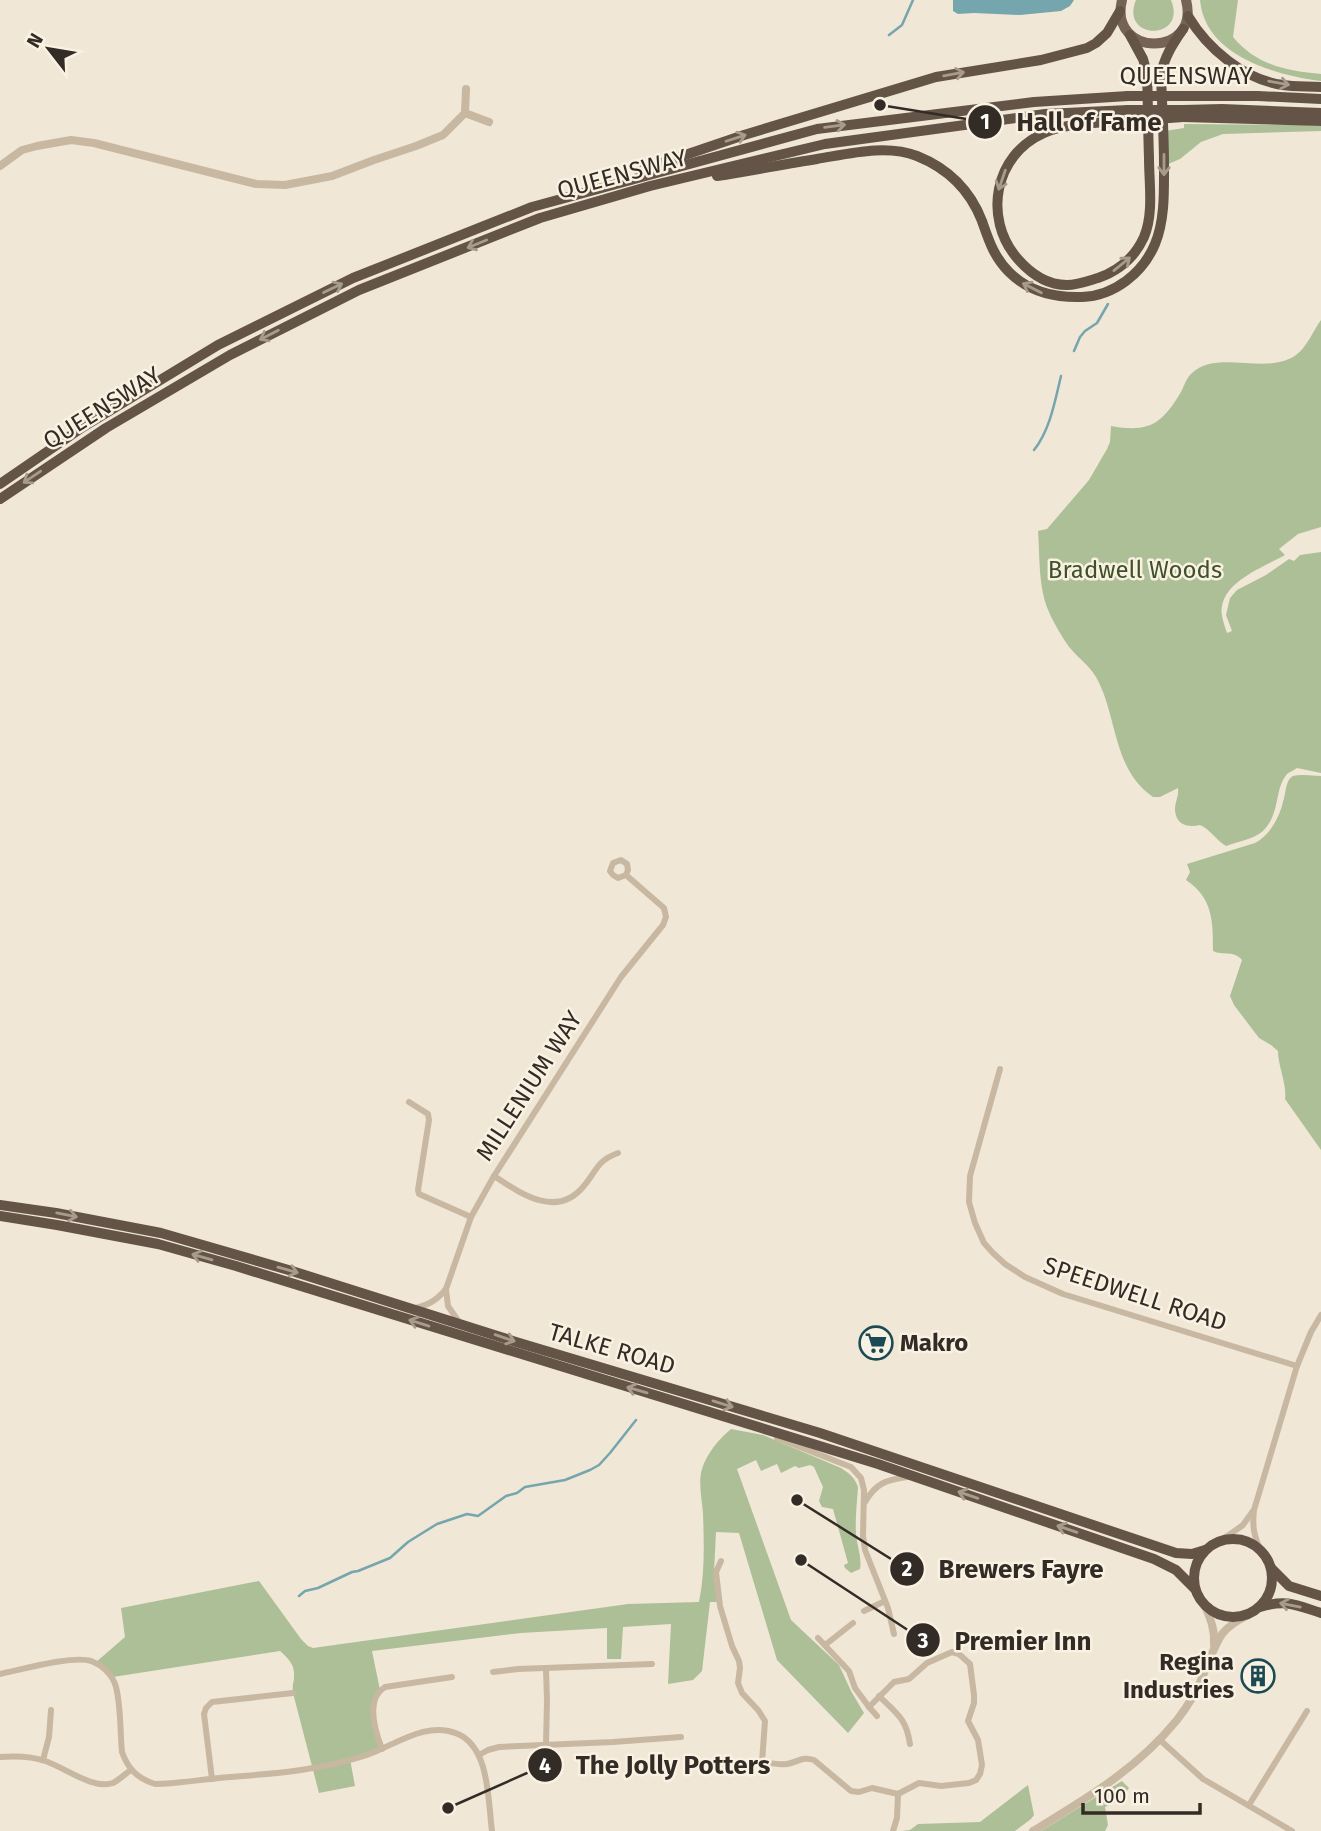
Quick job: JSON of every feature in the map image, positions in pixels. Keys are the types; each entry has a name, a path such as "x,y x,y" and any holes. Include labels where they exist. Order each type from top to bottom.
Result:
{"highway":[{"path":"532,207 744,135 936,78 1041,60 1087,48 1108,33 1121,3"},
{"path":"1188,6 1194,26 1207,41 1248,74 1282,85 1321,87"},
{"path":"628,192 859,153 906,152 935,165 958,181 976,209 998,260 1019,281 1054,296 1094,296 1116,288 1130,278 1144,264 1156,244 1164,195 1161,75 1168,51 1183,29"},
{"path":"1128,116 1047,132 1026,145 1012,159 1002,178 997,206 1005,241 1026,269 1049,281 1065,285 1087,282 1106,275 1125,263 1144,237 1150,204 1147,73 1130,35"},
{"name":"QUEENSWAY","path":"0,484 83,427 218,345 353,278 532,207 817,129 1034,102 1128,96 1321,99"},
{"name":"QUEENSWAY","path":"0,499 106,428 230,355 348,296 540,218 628,192 825,144 1045,114 1128,116 1222,109 1321,113"},
{"path":"1183,113 1321,121"},
{"name":"TALKE ROAD","path":"0,1205 161,1233 820,1433 1176,1553 1192,1554 1205,1550"},
{"name":"TALKE ROAD","path":"0,1216 158,1244 724,1415 878,1464 1154,1559 1176,1570 1195,1589"},
{"path":"1271,1568 1270,1590 1259,1607 1248,1615 1228,1617 1216,1614 1205,1606 1195,1589 1195,1568 1199,1558 1205,1550 1231,1539 1254,1545 1289,1586 1321,1595"},
{"path":"1259,1607 1287,1602 1321,1613"}],"main road":[{"path":"1121,3 1125,28 1130,35 1147,44 1157,45 1176,37 1183,29 1188,6"}],"street":[{"path":"0,166 22,150 71,140 94,143 256,184 285,185 332,176 443,135 465,113 466,89"},
{"path":"465,113 489,122"},
{"name":"MILLENIUM WAY","path":"446,1289 471,1217 494,1176 621,977 663,925 666,916 664,908 626,875"},
{"name":"SPEEDWELL ROAD","path":"1000,1069 970,1176 969,1202 984,1243 993,1253 1025,1277 1063,1294 1297,1366"},
{"path":"409,1102 428,1114 429,1120 419,1194 471,1217"},
{"path":"494,1176 522,1194 541,1202 561,1200 582,1189 604,1158 618,1153"},
{"path":"414,1309 431,1303 446,1289"},
{"path":"446,1289 449,1306 454,1317 461,1323"},
{"path":"1263,1553 1254,1534 1254,1510 1297,1366 1321,1315"},
{"path":"724,1415 851,1466 861,1478 864,1490 865,1550 885,1601 894,1634"},
{"path":"864,1503 871,1490 882,1482 912,1476"},
{"path":"1219,1542 1243,1525 1254,1510"},
{"path":"721,1561 716,1573 720,1606 739,1661 738,1683 742,1693 765,1721 762,1762"},
{"path":"864,1612 885,1601"},
{"path":"1205,1606 1215,1634 1213,1651"},
{"path":"1032,1831 1112,1782 1160,1740 1191,1699 1222,1634 1248,1615"},
{"path":"825,1645 853,1623"},
{"path":"818,1638 849,1671 855,1688 877,1716"},
{"path":"723,1650 732,1646"},
{"path":"752,1761 786,1764 808,1758 851,1791 859,1792 872,1788 898,1794 919,1783 941,1786 969,1783 976,1780 980,1774 982,1765 978,1740 968,1721 974,1695 970,1664 959,1654 952,1652 927,1663 909,1679 894,1682 869,1707"},
{"path":"0,1674 78,1659 91,1661 105,1670 113,1677 117,1688 125,1762 131,1770 155,1784 293,1772 365,1756 418,1733 444,1731 459,1734 470,1742 483,1766 492,1831"},
{"path":"493,1672 652,1664"},
{"path":"546,1669 546,1744"},
{"path":"382,1749 376,1733 373,1705 376,1694 385,1687 452,1677"},
{"path":"212,1779 204,1714 209,1705 212,1702 293,1693"},
{"path":"879,1696 903,1720 908,1728 910,1744"},
{"path":"43,1760 49,1737 51,1710"},
{"path":"1249,1805 1307,1711"},
{"path":"479,1755 499,1746 681,1737"},
{"path":"1160,1740 1203,1779 1292,1831"},
{"path":"0,1757 16,1756 43,1760 92,1782 104,1784 115,1782 131,1770"},
{"path":"893,1831 897,1818 898,1794"}],"green space":[{"path":"1136,0 1171,0 1174,13 1170,23 1163,29 1144,29 1137,23 1133,13"},
{"path":"1200,0 1238,0 1233,37 1242,47 1273,65 1321,74 1321,81 1264,68 1228,49 1205,19"},
{"path":"1184,124 1306,125 1321,126 1321,131 1223,134 1201,142 1180,159 1166,165 1165,131 1184,128"},
{"name":"Bradwell Woods","path":"1321,320 1321,527 1298,534 1279,549 1285,555 1239,582 1225,597 1222,609 1227,633 1232,631 1226,615 1230,598 1237,590 1289,559 1294,561 1300,555 1321,552 1321,773 1297,768 1287,774 1280,787 1269,824 1259,834 1226,846 1204,827 1187,826 1180,822 1175,810 1178,788 1160,797 1153,797 1130,772 1096,677 1069,646 1045,602 1038,531 1047,529 1089,480 1110,442 1111,426 1145,427 1161,419 1190,375 1203,366 1229,362 1271,363 1296,355"},
{"path":"1293,776 1321,776 1321,1150 1285,1099 1278,1051 1259,1038 1230,996 1242,960 1236,955 1213,951 1210,911 1202,894 1186,880 1190,872 1187,864 1255,843 1265,835 1279,814 1288,781"},
{"path":"731,1429 763,1435 841,1468 851,1476 858,1487 856,1528 860,1569 851,1573 844,1565 848,1563 833,1509 822,1507 819,1501 823,1487 814,1467 795,1466 781,1473 777,1464 761,1471 756,1460 737,1469 791,1620 839,1665 864,1713 848,1733 777,1660 739,1533 716,1532 714,1572 717,1602 710,1602 702,1671 693,1680 668,1684 671,1624 623,1627 621,1659 607,1659 607,1628 521,1633 372,1651 380,1690 373,1705 382,1749 350,1759 355,1786 319,1793 293,1693 293,1668 280,1651 113,1677 95,1663 125,1637 121,1608 259,1581 301,1639 313,1648 628,1604 699,1602 704,1558 701,1474 710,1452"},
{"path":"1122,1781 1129,1788 1121,1799 1105,1807 1108,1825 1105,1831 1041,1831"},
{"path":"1028,1785 1034,1815 1015,1831 902,1831 910,1830 918,1824 980,1822"}],"water":[{"path":"953,0 1074,0 1061,11 1020,15 958,14 953,11"}],"waterway":[{"path":"889,35 902,25 913,0"},
{"path":"1074,351 1080,337 1097,323 1108,304"},
{"path":"1034,450 1048,424 1061,376"},
{"path":"299,1596 305,1591 390,1558 408,1542 437,1524 467,1514 478,1516 506,1496 525,1487 565,1480 590,1470 599,1465 636,1420"}],"place":[{"name":"Hall of Fame","path":"880,105"},
{"name":"Makro","path":"876,1343"},
{"name":"Brewers Fayre","path":"797,1500"},
{"name":"Premier Inn","path":"801,1560"},
{"name":"Regina Industries","path":"1258,1676"},
{"name":"The Jolly Potters","path":"448,1808"}]}
